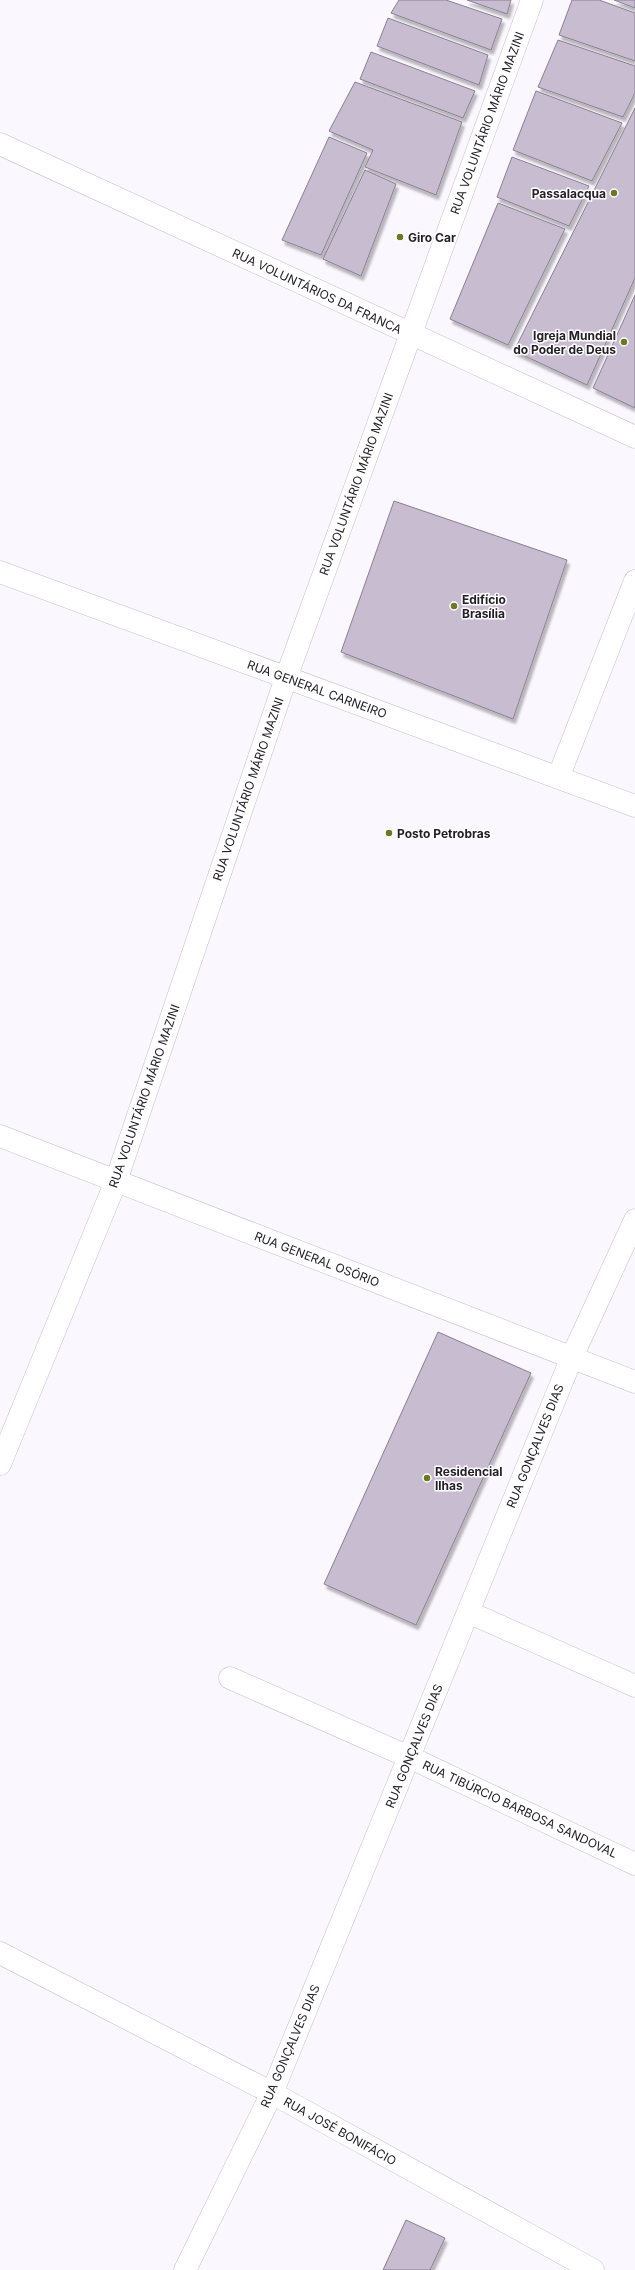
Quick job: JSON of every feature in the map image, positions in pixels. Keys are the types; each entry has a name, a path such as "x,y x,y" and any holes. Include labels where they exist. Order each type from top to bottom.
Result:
{"street":[{"name":"RUA VOLUNTÁRIO MÁRIO MAZINI","path":"0,1464 116,1181 286,678 532,0"},
{"name":"RUA VOLUNTÁRIOS DA FRANCA","path":"0,144 411,335 635,437"},
{"name":"RUA GENERAL CARNEIRO","path":"0,572 635,806"},
{"path":"558,778 635,581"},
{"name":"RUA GENERAL OSÓRIO","path":"0,1136 635,1382"},
{"name":"RUA GONÇALVES DIAS","path":"185,2270 272,2093 572,1357 635,1220"},
{"path":"468,1612 635,1686"},
{"name":"RUA TIBÚRCIO BARBOSA SANDOVAL","path":"230,1678 409,1757 635,1864"},
{"name":"RUA JOSÉ BONIFÁCIO","path":"0,1953 272,2093 593,2270"}],"building":[{"path":"399,0 446,0 502,19 491,50 391,13"},
{"path":"467,0 511,0 507,14"},
{"path":"572,0 599,0 635,13 635,61 559,35"},
{"path":"614,0 635,0 635,8"},
{"path":"388,18 488,55 479,85 377,46"},
{"path":"558,40 635,66 635,93 623,117 538,87"},
{"path":"371,52 475,91 463,118 360,79"},
{"path":"355,82 462,122 436,195 365,167 373,150 329,131"},
{"path":"536,91 622,123 592,181 513,150"},
{"name":"Passalacqua","path":"635,108 635,278 587,385 514,351"},
{"path":"329,137 367,153 321,255 282,240"},
{"path":"512,157 589,186 569,226 497,197"},
{"path":"365,170 396,184 361,276 323,259"},
{"path":"498,203 565,229 508,345 450,319"},
{"name":"Igreja Mundial do Poder de Deus","path":"635,295 635,408 593,388"},
{"name":"Edifício Brasília","path":"394,501 567,560 513,719 341,652"},
{"name":"Residencial Ilhas","path":"438,1332 531,1373 416,1625 324,1584"},
{"path":"406,2220 445,2238 430,2270 383,2270"}],"place":[{"name":"Passalacqua","path":"614,193"},
{"name":"Giro Car","path":"400,237"},
{"name":"Igreja Mundial do Poder de Deus","path":"624,342"},
{"name":"Edifício Brasília","path":"454,606"},
{"name":"Posto Petrobras","path":"389,833"},
{"name":"Residencial Ilhas","path":"427,1478"}]}
